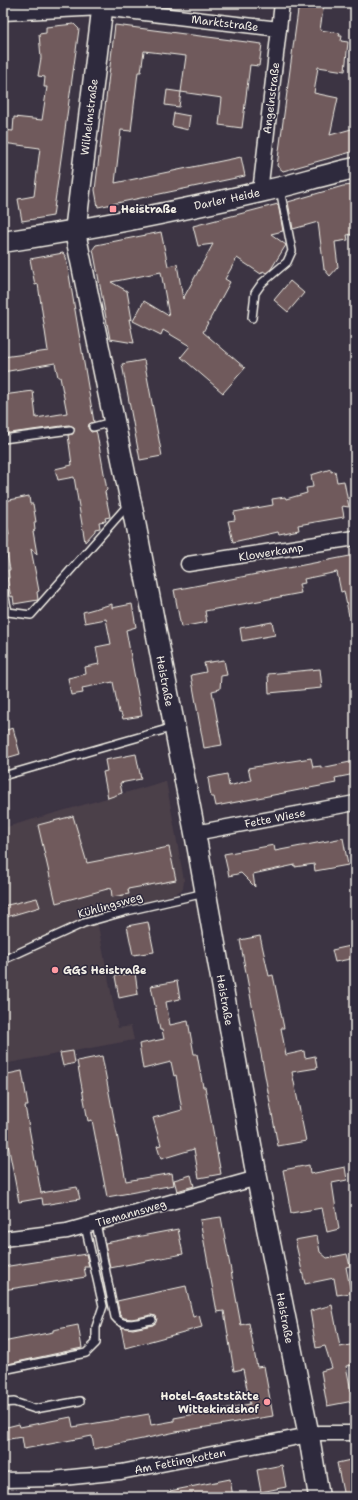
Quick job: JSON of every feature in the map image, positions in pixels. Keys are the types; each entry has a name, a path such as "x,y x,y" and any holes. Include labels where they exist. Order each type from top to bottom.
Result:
{"street":[{"name":"Angelnstraße","path":"260,192 282,3"},
{"name":"Marktstraße","path":"3,14 27,7 103,5 279,29"},
{"name":"Wilhelmstraße","path":"75,232 103,5"},
{"name":"Darler Heide","path":"3,242 75,232 260,192 355,168"},
{"name":"Heistraße","path":"75,232 174,727 257,1178 309,1436 319,1497"},
{"name":"Klowerkamp","path":"188,564 355,538"},
{"name":"Fette Wiese","path":"194,833 355,803"},
{"name":"Tiemannsweg","path":"3,1239 67,1231 257,1178"},
{"name":"Am Fettingkotten","path":"3,1480 53,1479 121,1472 319,1433 355,1433"}],"lane":[{"path":"252,318 255,293 262,283 287,262 292,251 279,187"},
{"path":"93,427 114,422"},
{"path":"3,439 70,430"},
{"path":"3,588 8,612 31,615 130,503"},
{"path":"3,776 174,727"},
{"name":"Kühlingsweg","path":"3,960 84,923 127,911 205,893"},
{"path":"91,1225 115,1317 119,1322 128,1324 152,1320"},
{"path":"3,1370 86,1352 96,1343 96,1327 103,1306 91,1225"},
{"path":"3,1403 14,1402 35,1409 80,1401"}],"shaded area":[{"name":"GGS Heistraße","path":"166,781 184,880 183,889 175,894 96,915 118,1028 131,1026 134,1040 3,1064 3,828"}],"building":[{"path":"299,3 324,3 320,30 340,33 339,36 342,36 341,41 348,42 345,71 318,67 314,93 338,98 330,135 355,128 355,151 283,171 277,166"},
{"path":"74,24 79,29 53,216 22,221 18,199 34,196 40,148 3,143 3,130 13,131 14,117 42,120 47,87 44,87 45,77 38,76 41,58 39,34 46,33 46,27"},
{"path":"115,25 262,44 259,66 250,65 242,128 219,125 222,98 181,92 186,56 144,51 141,72 138,72 131,131 121,130 115,183 241,157 245,176 98,207 95,190"},
{"path":"167,90 181,92 179,107 165,105"},
{"path":"174,113 190,116 188,130 172,126"},
{"path":"355,185 355,234 347,235 348,240 335,242 338,267 330,276 324,269 318,222 293,229 288,202 343,186"},
{"path":"278,204 283,231 271,234 286,245 271,269 266,273 263,271 261,274 237,258 225,279 230,282 203,332 245,368 223,393 181,357 190,346 163,330 161,335 133,321 144,301 169,316 161,272 111,282 127,291 132,320 129,319 134,343 110,339 93,249 96,245 161,232 168,266 177,264 183,299 213,244 198,246 193,226"},
{"path":"63,253 66,257 94,422 89,424 88,428 91,432 96,431 97,434 107,490 105,492 110,517 105,518 106,521 99,522 100,528 95,529 95,531 85,542 74,477 58,480 55,469 72,465 68,435 73,434 74,427 69,425 3,434 3,395 33,391 36,418 67,413 60,377 58,377 55,363 3,372 3,357 48,351 38,284 35,285 30,259"},
{"path":"290,281 304,293 288,312 274,300"},
{"path":"144,360 162,456 140,460 122,364"},
{"path":"331,469 331,472 335,471 337,482 344,481 349,507 342,506 344,517 298,525 299,530 279,534 278,532 233,542 228,521 235,520 234,512 273,505 272,499 285,497 286,499 307,493 306,488 313,487 311,475"},
{"path":"29,496 30,504 33,504 36,522 34,522 35,530 33,531 37,554 31,549 39,591 37,592 38,600 14,604 7,578 9,578 8,570 10,570 5,544 8,543 6,535 9,535 4,509 6,508 5,501"},
{"path":"355,555 355,615 349,616 344,591 341,592 337,572 304,579 305,583 299,584 301,593 205,611 207,622 181,627 174,590"},
{"path":"112,604 112,608 132,604 136,627 126,630 142,716 123,719 121,713 119,713 113,682 82,688 83,693 71,695 68,678 86,674 85,667 99,664 96,647 111,644 106,619 85,623 83,612"},
{"path":"272,622 275,635 242,641 240,628"},
{"path":"224,660 227,675 221,676 220,689 212,691 222,745 204,748 191,675 206,672 204,663"},
{"path":"320,669 322,688 269,693 268,674"},
{"path":"13,728 20,754 3,759 3,731"},
{"path":"136,754 141,779 120,783 122,793 108,798 103,772 107,771 105,760"},
{"path":"311,758 313,767 321,766 321,768 355,761 355,774 335,778 336,783 216,806 214,797 211,797 208,778 227,774 229,786 251,780 248,768"},
{"path":"73,816 87,863 169,847 176,880 128,889 129,894 112,897 111,888 56,903 38,825"},
{"path":"343,838 348,865 315,871 314,864 295,867 295,865 253,874 255,887 241,873 229,876 224,854 274,845 275,851"},
{"path":"37,898 40,907 3,918 3,906"},
{"path":"148,922 154,952 133,955 127,926"},
{"path":"260,936 269,976 273,975 284,1028 281,1028 286,1055 304,1051 305,1058 315,1056 317,1068 292,1072 306,1141 278,1146 240,940"},
{"path":"355,945 355,958 335,962 332,950"},
{"path":"135,973 138,994 119,998 115,976"},
{"path":"177,981 180,999 166,1002 170,1025 188,1021 194,1054 197,1054 203,1087 205,1087 221,1174 199,1178 194,1149 161,1159 157,1146 161,1145 153,1118 182,1110 176,1075 174,1076 171,1062 143,1069 139,1044 164,1039 162,1030 160,1030 151,986"},
{"path":"73,1051 75,1063 63,1066 60,1053"},
{"path":"102,1056 126,1181 172,1173 174,1185 107,1197 92,1120 88,1121 77,1061"},
{"path":"22,1071 28,1106 25,1106 41,1193 77,1187 80,1199 43,1205 42,1198 19,1202 3,1118 3,1075"},
{"path":"309,1165 310,1174 345,1167 347,1180 332,1183 339,1229 327,1232 322,1208 291,1213 283,1170"},
{"path":"191,1175 194,1186 177,1191 174,1180"},
{"path":"221,1217 241,1325 249,1323 257,1367 264,1366 273,1416 176,1432 94,1449 92,1436 24,1449 22,1437 3,1440 3,1428 19,1424 20,1427 71,1417 73,1427 149,1414 151,1425 174,1421 174,1418 250,1404 243,1369 234,1371 224,1311 217,1312 200,1220"},
{"path":"178,1229 183,1254 110,1268 105,1243"},
{"path":"317,1236 320,1252 327,1258 347,1254 350,1266 346,1267 351,1293 337,1295 334,1278 305,1284 295,1240"},
{"path":"86,1254 89,1267 84,1267 86,1277 3,1290 3,1267"},
{"path":"186,1286 193,1317 199,1315 202,1327 125,1348 121,1327 133,1329 153,1325 157,1319 156,1316 151,1315 132,1319 124,1318 120,1315 117,1301"},
{"path":"332,1305 340,1347 355,1344 355,1365 346,1366 353,1401 327,1406 321,1371 332,1368 325,1346 316,1348 310,1311"},
{"path":"78,1325 82,1348 3,1365 3,1342 53,1332 53,1330"},
{"path":"355,1459 355,1497 344,1497 337,1463"},
{"path":"282,1465 286,1487 261,1492 257,1470"},
{"path":"230,1479 233,1497 170,1497 170,1491"}],"place":[{"name":"Heistraße","path":"113,209"},
{"name":"GGS Heistraße","path":"55,970"},
{"name":"Hotel-Gaststätte Wittekindshof","path":"267,1402"}]}
